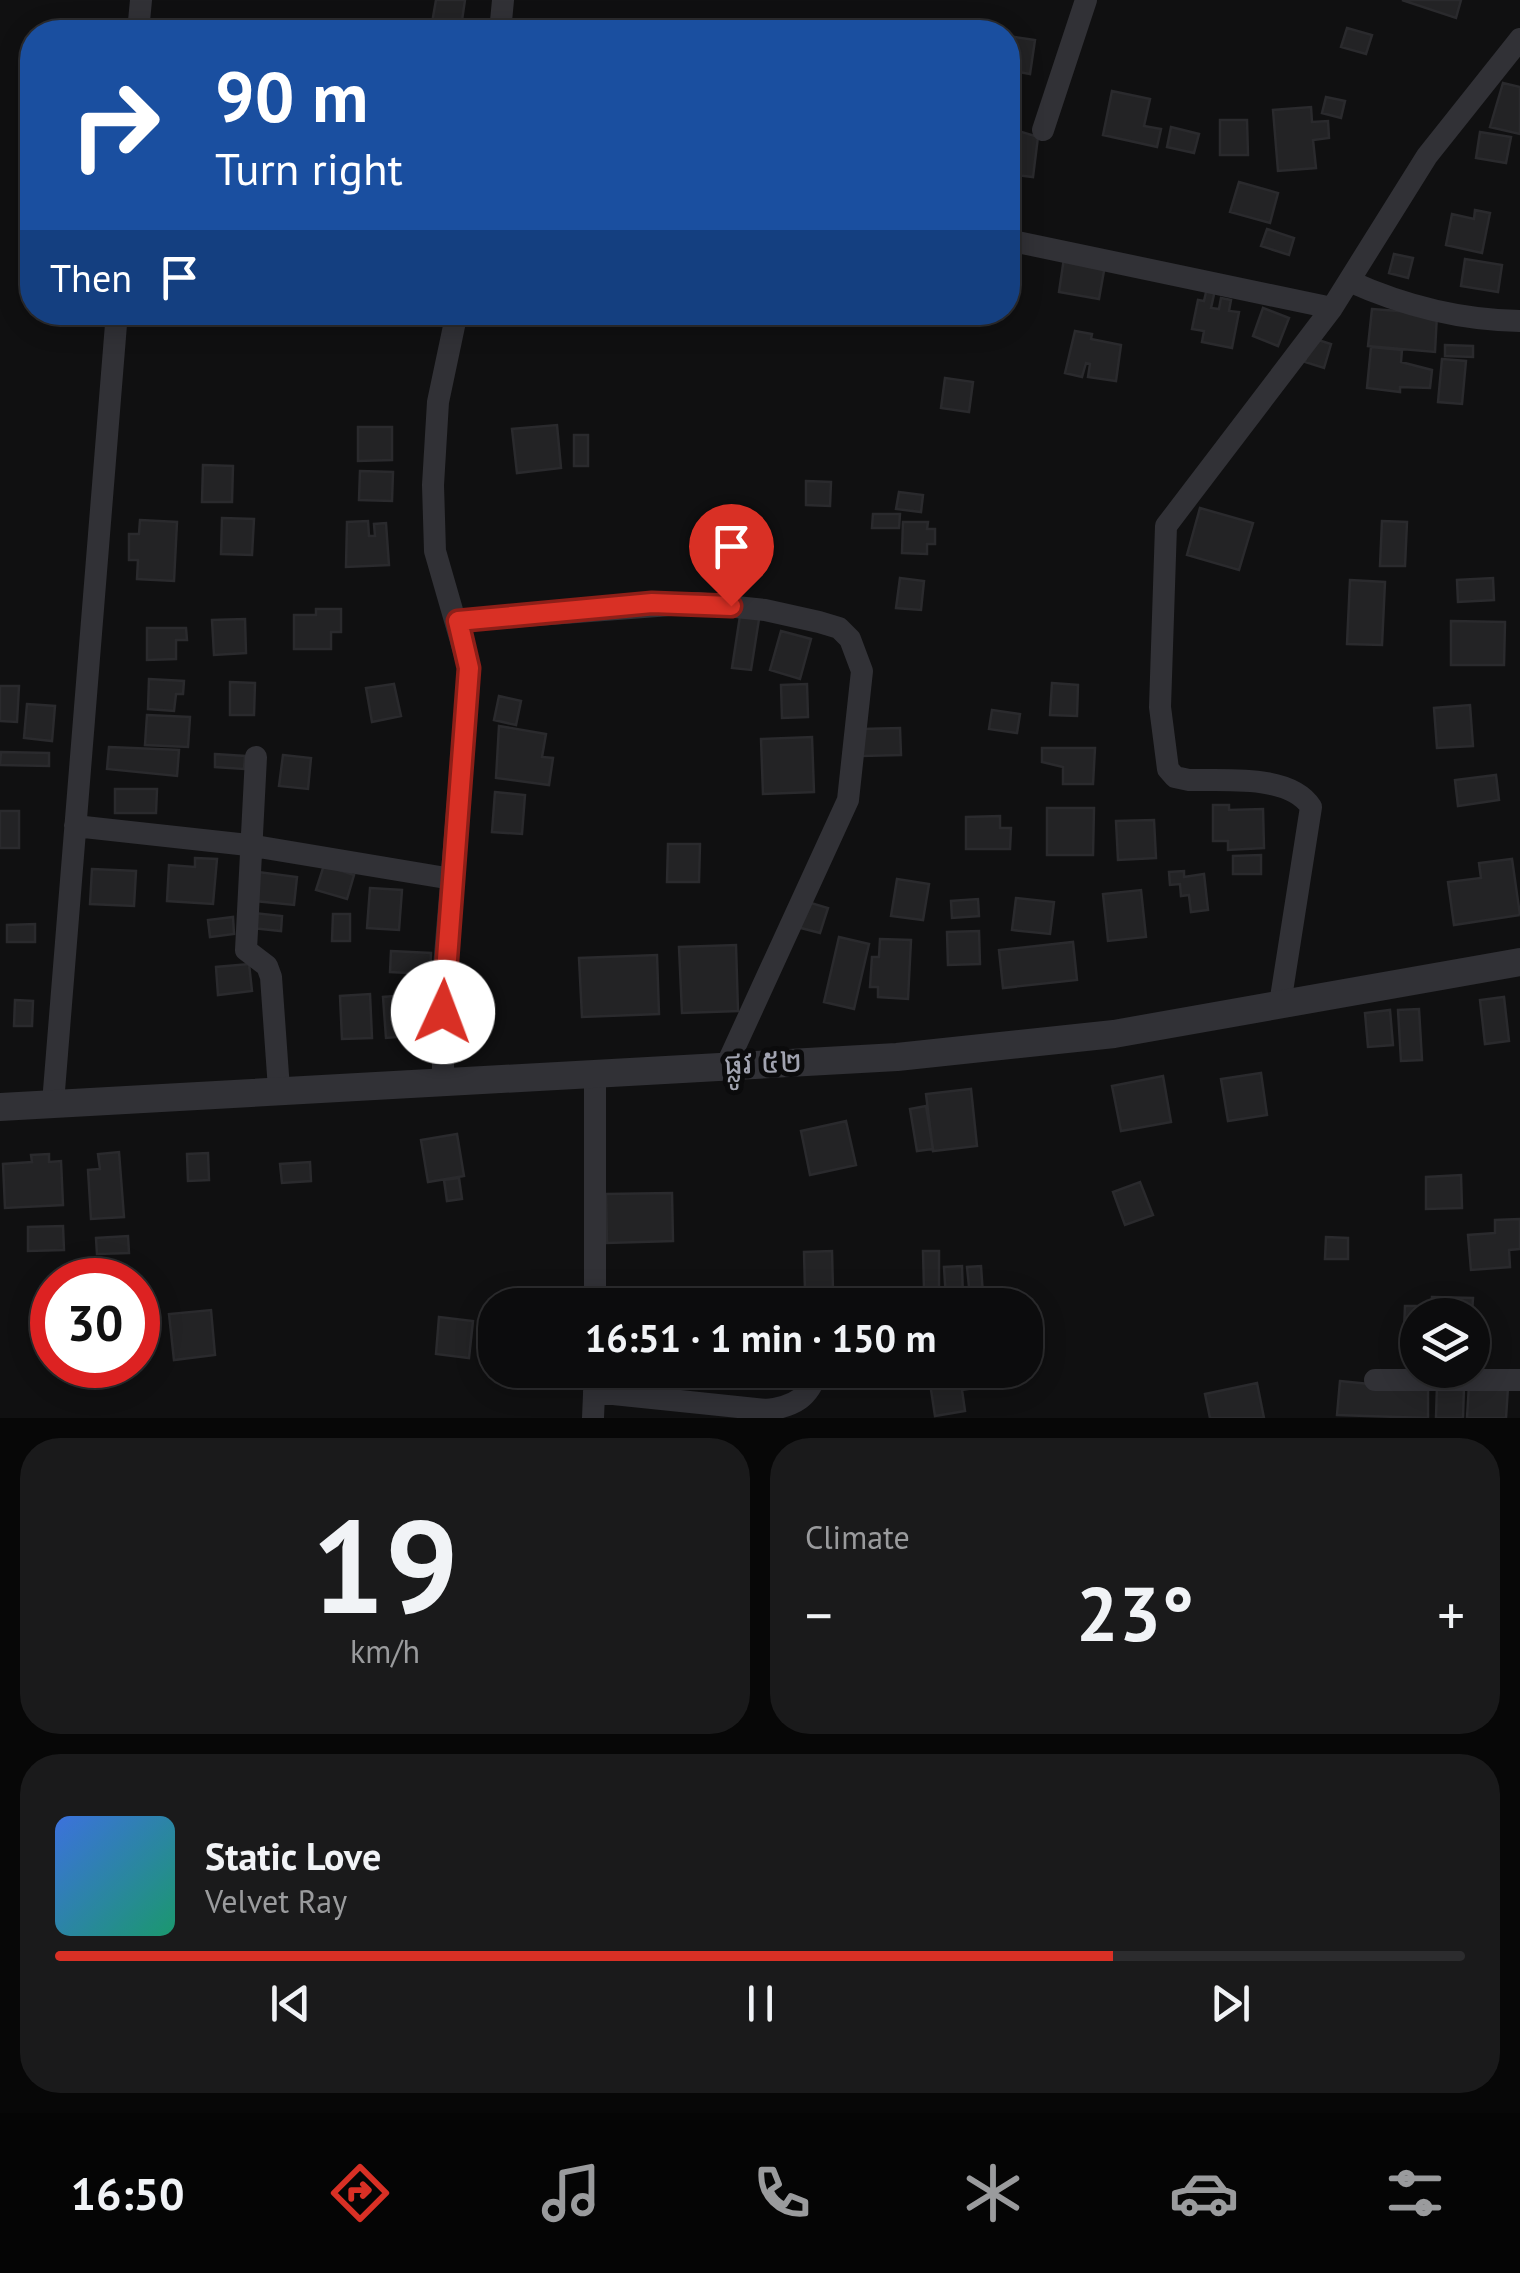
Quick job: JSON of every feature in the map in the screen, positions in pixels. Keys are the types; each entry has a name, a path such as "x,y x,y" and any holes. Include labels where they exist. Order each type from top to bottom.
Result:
{"street":[{"path":"1043,130 1086,0"},
{"path":"1280,1004 1310,807 1304,796 1281,786 1189,780 1175,777 1168,769 1160,707 1166,526 1174,509 1332,308 1427,156 1520,39"},
{"path":"1020,243 1332,308"},
{"path":"1349,281 1390,300 1452,316 1520,321"},
{"path":"53,1103 115,325"},
{"path":"443,1079 444,979 469,668 435,552 438,402 454,325"},
{"path":"458,621 697,603 765,610 818,622 839,628 850,639 862,671 848,800 727,1064"},
{"path":"256,757 248,845 246,950 268,966 272,977 278,1089"},
{"path":"76,826 248,845 452,879"},
{"name":"ផ្លូវ ៥២","path":"0,1107 443,1079 897,1057 1114,1034 1520,962"},
{"path":"595,1072 595,1288"},
{"path":"1374,1380 1520,1380"},
{"path":"593,1418 594,1388"},
{"path":"636,1388 767,1410 789,1407 808,1395 811,1388"}],"building":[{"path":"436,0 465,0 462,20 433,20"},
{"path":"1402,0 1461,0 1456,18"},
{"path":"1347,28 1372,35 1366,54 1341,47"},
{"path":"1020,38 1035,40 1030,74 1020,72"},
{"path":"1503,83 1520,87 1520,134 1490,127"},
{"path":"1112,91 1150,99 1144,126 1161,129 1157,147 1103,135"},
{"path":"1326,97 1345,101 1341,118 1322,113"},
{"path":"1311,107 1312,122 1328,121 1329,138 1313,140 1316,168 1278,171 1273,110"},
{"path":"1220,120 1247,120 1248,155 1220,155"},
{"path":"1171,127 1199,134 1194,153 1167,147"},
{"path":"1020,131 1038,137 1033,177 1020,175"},
{"path":"1480,132 1511,137 1506,163 1476,158"},
{"path":"1239,182 1278,193 1270,223 1230,212"},
{"path":"1475,210 1490,213 1482,253 1446,245 1452,214 1474,219"},
{"path":"1267,229 1294,238 1289,255 1261,246"},
{"path":"1394,254 1413,258 1408,278 1389,273"},
{"path":"1064,258 1105,265 1099,299 1059,292"},
{"path":"1465,259 1502,265 1498,292 1461,286"},
{"path":"1207,288 1215,290 1211,308 1219,309 1221,298 1231,300 1229,311 1239,312 1232,348 1202,342 1204,331 1192,329 1198,300 1204,301"},
{"path":"1263,308 1289,318 1278,346 1253,336"},
{"path":"1372,309 1437,314 1435,352 1368,346"},
{"path":"1075,331 1121,345 1116,381 1088,377 1090,364 1086,363 1082,377 1065,373"},
{"path":"1312,338 1331,344 1324,368 1305,362"},
{"path":"1445,345 1473,346 1473,357 1445,356"},
{"path":"1371,347 1402,350 1401,362 1432,370 1430,388 1400,387 1400,392 1367,388"},
{"path":"1442,359 1466,361 1462,404 1438,402"},
{"path":"945,378 973,382 969,412 941,408"},
{"path":"557,425 561,468 517,473 512,429"},
{"path":"358,427 392,427 392,460 358,461"},
{"path":"574,435 588,435 588,466 574,466"},
{"path":"203,465 233,466 232,502 202,502"},
{"path":"360,471 393,472 392,501 359,500"},
{"path":"806,481 831,482 830,506 806,505"},
{"path":"899,492 923,495 921,512 896,509"},
{"path":"1200,508 1253,523 1239,570 1187,555"},
{"path":"873,514 900,514 899,528 872,528"},
{"path":"222,518 254,519 252,555 221,554"},
{"path":"140,520 177,522 174,581 137,579 138,560 129,560 129,534 139,534"},
{"path":"368,521 369,536 375,536 374,524 386,523 389,565 346,567 347,522"},
{"path":"1382,521 1407,522 1405,566 1380,566"},
{"path":"903,522 928,522 927,529 935,529 935,544 927,544 927,554 902,553"},
{"path":"900,578 924,581 921,610 896,608"},
{"path":"1493,578 1494,600 1458,602 1457,580"},
{"path":"1350,580 1385,582 1382,645 1347,644"},
{"path":"316,609 341,609 341,632 331,632 331,649 294,649 294,615 316,615"},
{"path":"740,616 759,619 751,670 732,668"},
{"path":"245,619 246,653 214,655 212,620"},
{"path":"1451,621 1505,622 1504,665 1451,665"},
{"path":"147,628 186,628 187,640 176,640 176,659 147,660"},
{"path":"781,631 811,639 800,679 770,670"},
{"path":"149,679 184,681 183,694 176,694 174,711 148,709"},
{"path":"230,682 255,683 254,715 230,715"},
{"path":"1052,683 1078,685 1077,716 1050,715"},
{"path":"394,684 401,716 372,722 366,688"},
{"path":"807,684 808,717 782,718 781,685"},
{"path":"0,686 19,686 17,722 0,721"},
{"path":"499,696 521,701 516,725 494,720"},
{"path":"27,704 55,706 52,741 24,738"},
{"path":"1470,705 1473,746 1437,748 1434,708"},
{"path":"992,710 1020,714 1017,733 989,729"},
{"path":"147,715 190,717 188,747 145,745"},
{"path":"499,726 546,734 542,757 553,758 549,785 496,778"},
{"path":"900,728 901,755 862,756 862,729"},
{"path":"812,737 814,792 763,794 761,739"},
{"path":"109,747 179,750 177,776 107,769"},
{"path":"1042,748 1095,748 1093,784 1063,784 1063,767 1042,762"},
{"path":"1,752 49,753 49,766 0,765"},
{"path":"215,754 245,756 244,769 215,767"},
{"path":"283,755 311,758 308,789 279,786"},
{"path":"1496,775 1499,800 1458,806 1455,780"},
{"path":"115,789 157,789 156,813 115,813"},
{"path":"495,792 525,795 522,834 492,832"},
{"path":"1213,805 1229,805 1229,810 1263,809 1264,848 1228,850 1228,841 1213,841"},
{"path":"1047,808 1094,808 1093,855 1047,855"},
{"path":"0,811 19,811 19,848 0,848"},
{"path":"1000,816 1000,828 1011,828 1010,849 966,849 966,817"},
{"path":"1154,820 1156,858 1118,860 1116,821"},
{"path":"668,844 700,844 699,882 667,882"},
{"path":"1261,855 1261,874 1233,874 1233,856"},
{"path":"195,858 217,859 213,904 167,901 169,865 195,867"},
{"path":"1512,859 1520,915 1454,925 1448,882 1481,878 1479,863"},
{"path":"324,865 354,875 347,899 316,890"},
{"path":"92,869 136,871 134,906 90,904"},
{"path":"1184,871 1184,877 1204,874 1208,910 1191,912 1189,895 1181,896 1180,884 1170,885 1169,872"},
{"path":"258,872 297,877 294,905 255,901"},
{"path":"897,879 929,884 923,920 891,916"},
{"path":"370,888 402,890 399,930 367,928"},
{"path":"1141,890 1146,937 1108,941 1103,894"},
{"path":"1016,898 1054,902 1050,934 1012,930"},
{"path":"978,899 979,916 952,918 951,901"},
{"path":"804,901 828,908 820,933 797,927"},
{"path":"253,913 282,916 281,931 252,928"},
{"path":"333,914 350,914 350,941 332,941"},
{"path":"233,917 234,934 210,937 208,920"},
{"path":"35,924 35,942 7,942 7,925"},
{"path":"979,931 980,964 948,965 947,932"},
{"path":"839,937 869,944 854,1009 824,1002"},
{"path":"880,939 911,940 908,999 878,997 878,987 870,987 872,957 879,957"},
{"path":"1073,942 1077,980 1003,988 999,950"},
{"path":"736,945 738,1011 682,1013 679,947"},
{"path":"391,951 431,953 430,974 390,972"},
{"path":"657,955 659,1014 582,1017 579,958"},
{"path":"249,964 252,991 218,995 216,967"},
{"path":"370,994 372,1038 342,1039 340,996"},
{"path":"419,994 421,1035 386,1038 383,997"},
{"path":"1504,997 1509,1041 1485,1044 1480,1000"},
{"path":"15,1000 33,1001 32,1026 14,1026"},
{"path":"1419,1009 1422,1060 1401,1061 1398,1010"},
{"path":"1390,1010 1393,1045 1368,1047 1365,1013"},
{"path":"1261,1073 1267,1115 1228,1121 1221,1079"},
{"path":"1163,1076 1171,1122 1121,1131 1112,1086"},
{"path":"971,1089 977,1146 933,1151 926,1094"},
{"path":"926,1106 933,1149 917,1151 910,1109"},
{"path":"846,1121 856,1165 810,1175 801,1131"},
{"path":"457,1134 464,1176 428,1182 421,1140"},
{"path":"119,1152 124,1217 91,1219 88,1170 100,1169 98,1154"},
{"path":"208,1153 209,1180 188,1181 187,1154"},
{"path":"49,1154 49,1162 61,1161 63,1205 5,1208 3,1164 32,1162 31,1155"},
{"path":"310,1162 311,1181 282,1183 280,1164"},
{"path":"1461,1175 1462,1208 1426,1209 1426,1177"},
{"path":"459,1178 462,1199 447,1201 444,1180"},
{"path":"1140,1182 1153,1215 1125,1225 1113,1192"},
{"path":"672,1193 673,1241 607,1243 606,1194"},
{"path":"1520,1219 1520,1249 1509,1250 1510,1267 1471,1270 1468,1235 1495,1233 1495,1220"},
{"path":"63,1226 64,1250 28,1251 28,1227"},
{"path":"128,1236 129,1253 97,1254 96,1238"},
{"path":"1326,1237 1348,1238 1348,1259 1325,1259"},
{"path":"832,1251 833,1288 805,1288 804,1252"},
{"path":"923,1251 939,1251 939,1288 924,1288"},
{"path":"962,1266 963,1288 945,1288 944,1267"},
{"path":"981,1266 983,1288 969,1288 967,1267"},
{"path":"211,1310 215,1355 174,1360 169,1314"},
{"path":"439,1317 473,1321 469,1358 436,1354"},
{"path":"1340,1381 1428,1390 1428,1418 1337,1415"},
{"path":"1257,1383 1264,1418 1210,1418 1205,1394"},
{"path":"1508,1387 1506,1418 1467,1418 1469,1388"},
{"path":"931,1388 975,1388 962,1390 965,1411 935,1416"},
{"path":"1437,1388 1464,1388 1463,1418 1436,1418"}],"route":[{"path":"443,1012 469,668 458,621 652,603 731,606"}]}
